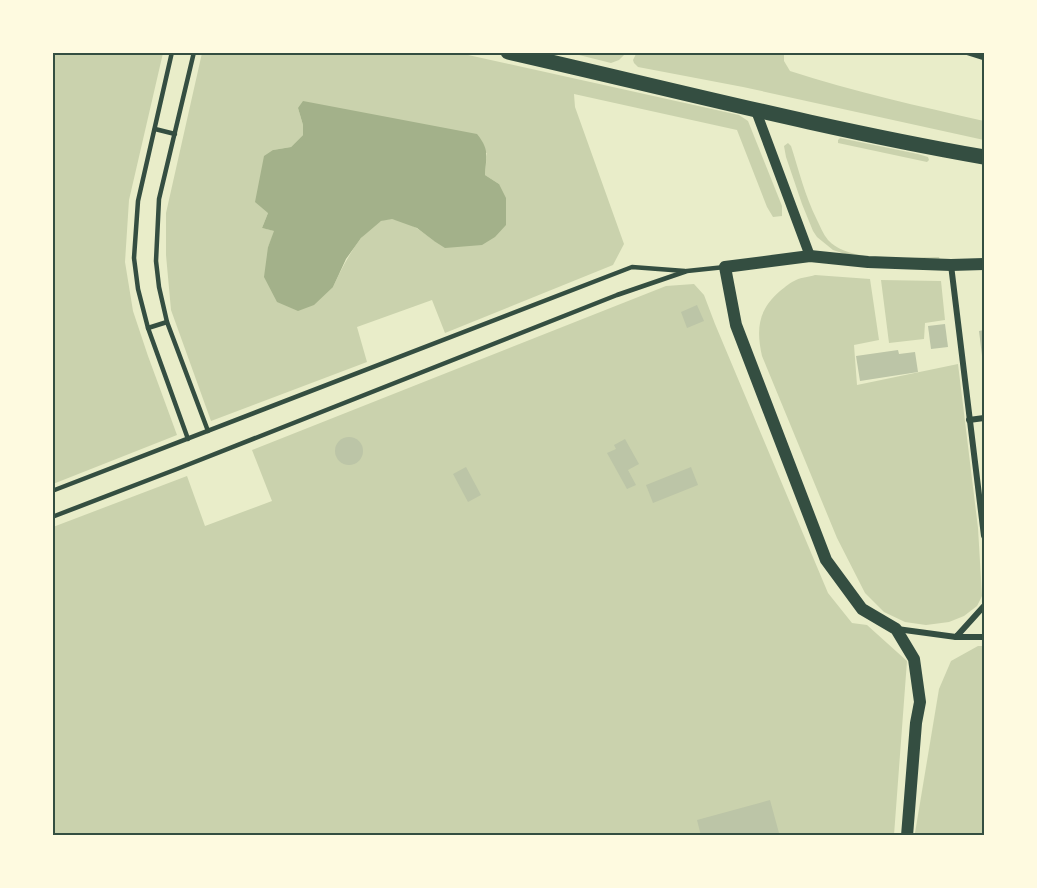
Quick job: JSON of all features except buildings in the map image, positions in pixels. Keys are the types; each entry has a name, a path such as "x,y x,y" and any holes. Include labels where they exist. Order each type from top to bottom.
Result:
{"main road":[{"path":"508,52 756,111 984,157"},
{"path":"907,836 916,723 920,702 914,659 896,629 862,609 826,560 736,325 725,267 810,256 868,262 984,264"}],"street":[{"path":"756,111 810,256"},
{"path":"951,265 984,536"},
{"path":"969,420 984,418"},
{"path":"956,637 984,606"},
{"path":"896,629 956,637 984,638"}],"lane":[{"path":"172,52 138,201 134,258 138,289 148,328 188,439"},
{"path":"194,52 159,199 156,261 167,322 208,431"},
{"path":"965,52 984,58"},
{"path":"155,129 175,134"},
{"path":"52,491 632,267 687,271 725,267"},
{"path":"52,517 617,295 687,271"},
{"path":"148,328 167,322"}],"shaded area":[{"path":"53,52 163,53 129,200 125,262 133,311 177,435 53,484"},
{"path":"637,52 784,53 784,61 790,71 862,92 984,121 984,140 743,87 638,67 633,60"},
{"path":"202,53 459,53 739,115 748,121 782,206 782,216 773,217 737,130 574,94 575,107 624,244 613,265 445,333 432,300 357,327 367,362 211,421 171,310 166,255 166,213","holes":["298,108 487,153 485,175 499,184 434,241 410,224 392,219 382,220 364,234 342,268 333,287 268,247 275,231 262,228 268,213 273,150 291,147 303,135 303,125"]},
{"path":"571,53 626,53 619,60 611,63"},
{"path":"303,101 477,134 486,149 485,175 499,184 506,198 506,225 495,237 482,245 445,248 417,228 392,219 381,221 361,238 346,259 333,287 314,305 298,311 277,302 264,277 268,247 274,231 262,228 268,213 255,202 264,156 273,150 291,147 303,135 303,125 298,108"},
{"path":"840,138 918,154 928,157 929,160 927,162 838,143"},
{"path":"788,143 791,146 809,202 826,238 838,248 865,256 848,255 833,250 817,237 802,204 786,157 784,146"},
{"path":"939,257 940,260 901,258"},
{"path":"815,275 870,279 879,340 854,345 857,385 958,364 978,528 982,596 977,606 964,616 949,622 926,625 905,622 884,612 865,593 837,538 762,356 759,337 760,320 773,298 794,281"},
{"path":"881,280 941,281 945,320 925,323 924,339 889,343"},
{"path":"694,284 704,295 828,593 852,623 867,625 907,661 894,835 53,836 53,527 187,476 205,526 272,501 252,450 666,286"},
{"path":"978,646 984,646 984,835 917,835 915,833 939,689 951,661"}]}
